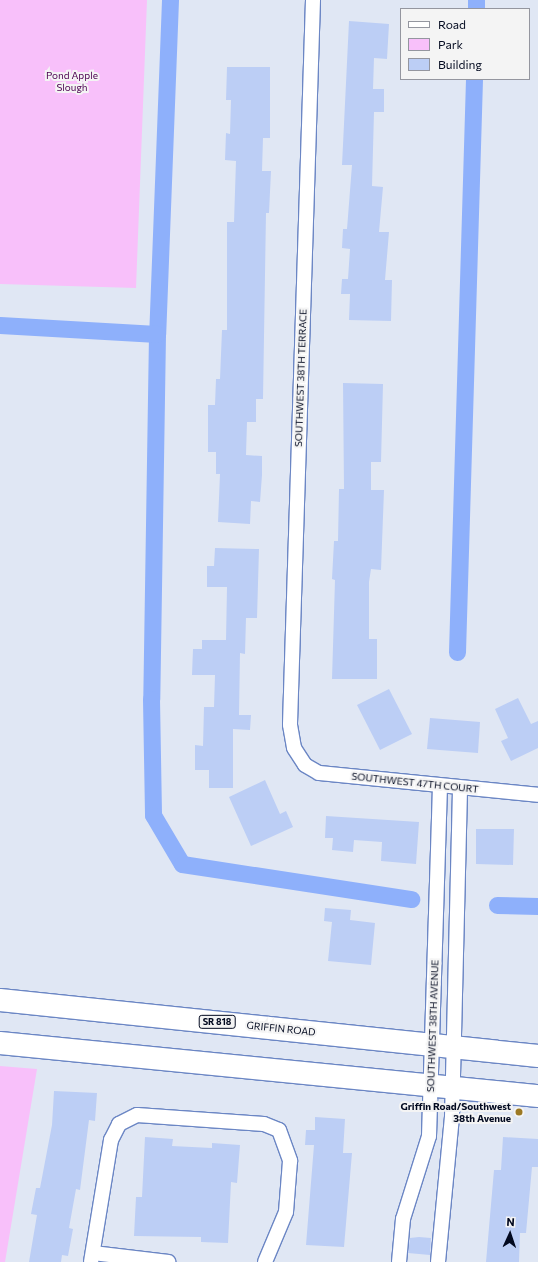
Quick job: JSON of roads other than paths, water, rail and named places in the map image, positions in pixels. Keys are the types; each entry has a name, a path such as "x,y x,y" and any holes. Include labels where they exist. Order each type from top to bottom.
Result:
{"main road":[{"name":"GRIFFIN ROAD","path":"0,1000 538,1056"},
{"path":"0,1043 538,1096"}],"street":[{"name":"SOUTHWEST 38TH TERRACE","path":"298,756 290,726 313,0"},
{"name":"SOUTHWEST 47TH COURT","path":"298,756 305,765 319,773 538,795"},
{"name":"SOUTHWEST 38TH AVENUE","path":"438,1262 443,1046 440,786"},
{"name":"SOUTHWEST 38TH AVENUE","path":"399,1262 403,1219 429,1136 442,1086 443,1046 460,788"},
{"path":"168,1262 92,1257 111,1140 119,1124 137,1114 264,1124 278,1130 286,1144 290,1161 286,1212 266,1262"}],"waterway":[{"path":"170,0 157,334 151,699 153,815 182,864 411,899"},
{"path":"476,0 476,8"},
{"path":"457,652 474,80"},
{"path":"0,325 157,334"},
{"path":"497,905 538,906"}],"place":[{"name":"Griffin Road/Southwest 38th Avenue","path":"519,1112"}],"park label":[{"name":"Pond Apple Slough","path":"72,80"}]}
